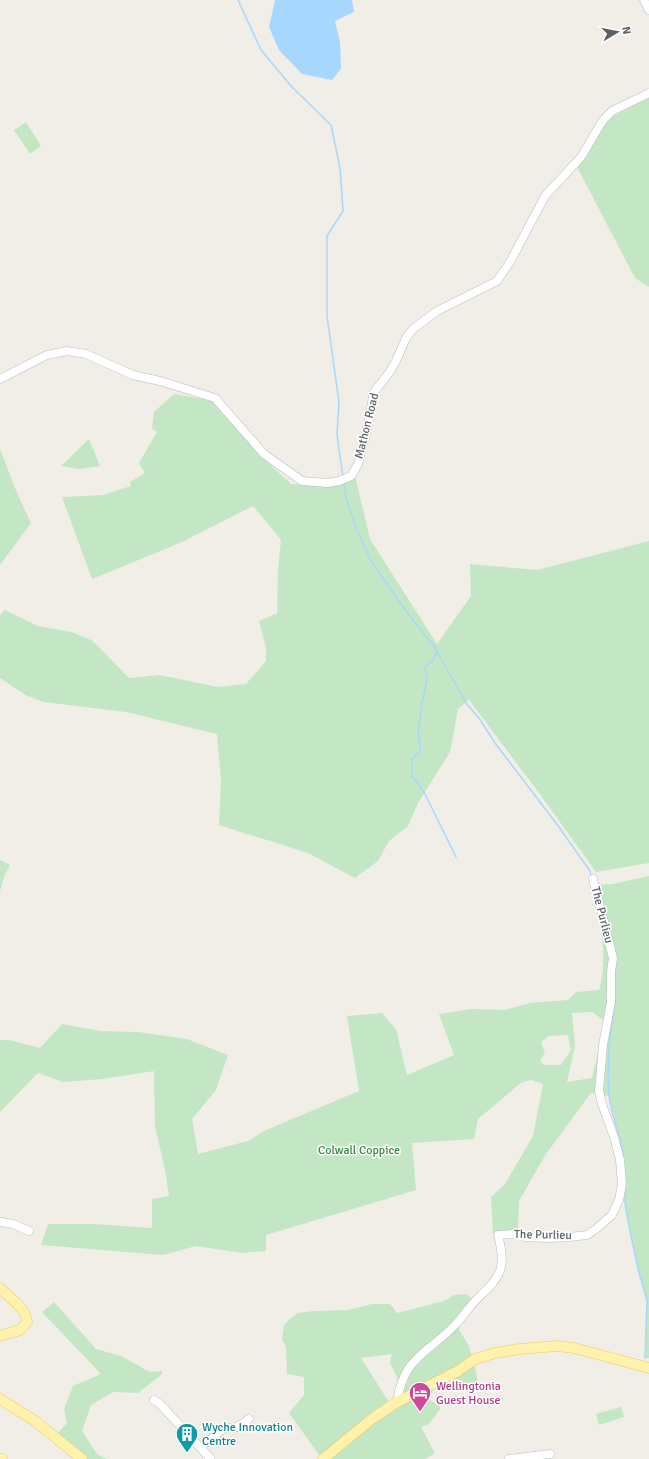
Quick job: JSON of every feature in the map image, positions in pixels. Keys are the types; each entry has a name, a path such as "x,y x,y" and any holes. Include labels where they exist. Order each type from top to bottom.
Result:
{"main road":[{"path":"0,1336 20,1330 26,1322 26,1315 23,1310 1,1290"},
{"path":"324,1459 374,1418 397,1402 458,1371 475,1359 495,1353 557,1346 574,1348 649,1368"},
{"path":"0,1399 35,1421 82,1459"}],"street":[{"path":"644,0 649,10"},
{"name":"Mathon Road","path":"0,380 47,355 67,351 86,354 133,375 215,398 264,454 302,481 327,483 351,476 358,464 374,392 396,361 406,338 413,329 436,311 497,281 510,262 545,196 581,157 603,120 612,111 649,93"},
{"name":"The Purlieu","path":"397,1402 399,1386 416,1357 455,1326 477,1300 490,1288 500,1271 502,1258 498,1235 513,1234 525,1237 568,1238 586,1235 596,1229 612,1215 619,1200 622,1184 620,1160 599,1091 603,1045 611,1002 611,972 613,958 593,879"},
{"path":"0,1222 13,1224 29,1231"},
{"path":"154,1400 159,1403 204,1455 224,1428 237,1428 249,1420"},
{"path":"509,1459 550,1454"}],"green space":[{"path":"649,97 649,287 635,278 577,167 603,127 614,116"},
{"path":"26,122 41,146 30,154 14,130"},
{"path":"174,394 215,401 265,460 291,484 328,486 355,476 370,539 437,644 471,596 470,564 537,570 649,541 649,863 596,872 469,700 458,709 450,752 418,803 408,826 389,841 378,861 355,878 308,853 219,825 221,781 217,734 126,712 44,702 27,696 0,678 0,615 5,610 38,626 72,632 93,641 129,678 160,675 218,687 246,684 266,661 266,648 259,621 277,613 278,571 281,540 253,506 180,543 92,579 62,497 103,495 131,486 130,482 145,473 139,463 157,432 152,429 154,412"},
{"path":"89,439 100,466 79,469 61,466"},
{"path":"0,449 17,493 31,523 0,565"},
{"path":"0,860 10,865 5,874 0,891"},
{"name":"Colwall Coppice","path":"649,876 649,1358 645,1358 647,1300 639,1273 630,1231 625,1203 621,1143 609,1096 591,1093 546,1154 519,1201 518,1231 493,1233 491,1197 505,1184 533,1136 543,1084 531,1080 522,1082 478,1119 474,1139 412,1143 416,1190 266,1235 266,1251 242,1253 196,1246 163,1255 41,1245 48,1224 94,1224 152,1228 152,1199 169,1196 155,1126 154,1071 102,1079 63,1082 38,1073 0,1112 0,1040 9,1040 40,1048 62,1024 101,1031 138,1032 187,1039 228,1055 216,1090 192,1119 198,1154 248,1141 266,1130 359,1091 347,1016 382,1013 396,1029 407,1075 454,1055 439,1014 472,1009 504,1010 530,1003 568,1000 576,992 599,990 602,978 603,952 594,885 613,884","holes":["592,1012 606,1022 592,1078 567,1082 575,1046 572,1013","568,1035 571,1050 561,1065 544,1065 540,1061 545,1053 541,1042 549,1036"]},
{"path":"466,1294 471,1298 461,1311 459,1330 469,1346 478,1385 465,1390 455,1379 434,1388 429,1399 441,1408 429,1424 421,1427 435,1453 425,1459 330,1459 401,1397 397,1377 390,1363 392,1354 361,1358 388,1401 320,1456 289,1413 304,1395 304,1377 287,1374 286,1347 282,1340 284,1325 298,1313 348,1310 372,1304 390,1304 397,1313 444,1301 454,1295"},
{"path":"54,1302 96,1349 121,1356 150,1372 163,1371 161,1375 138,1393 113,1392 91,1405 82,1431 97,1454 107,1459 78,1459 57,1434 67,1423 64,1409 73,1386 101,1374 42,1312"},
{"path":"621,1407 624,1417 599,1425 596,1414"}],"water":[{"path":"275,0 352,0 354,12 335,21 340,42 341,69 332,80 302,74 279,50 269,27"}],"waterway":[{"path":"238,0 261,50 292,87 331,125 340,168 343,211 327,236 327,316 339,402 337,435 343,477"},
{"path":"344,483 346,497 356,528 371,561 408,614 434,646 466,703 479,718 495,743 556,823 590,871 591,876"},
{"path":"437,653 432,661 425,667 427,679 418,735 421,750 412,759 412,776 424,792 456,857"},
{"path":"615,999 609,1049 608,1083 610,1102 623,1155"},
{"path":"625,1189 625,1203 630,1231 639,1273 647,1300 645,1358"}],"place":[{"name":"Wellingtonia Guest House","path":"420,1412"},
{"name":"Wyche Innovation Centre","path":"187,1454"}]}
